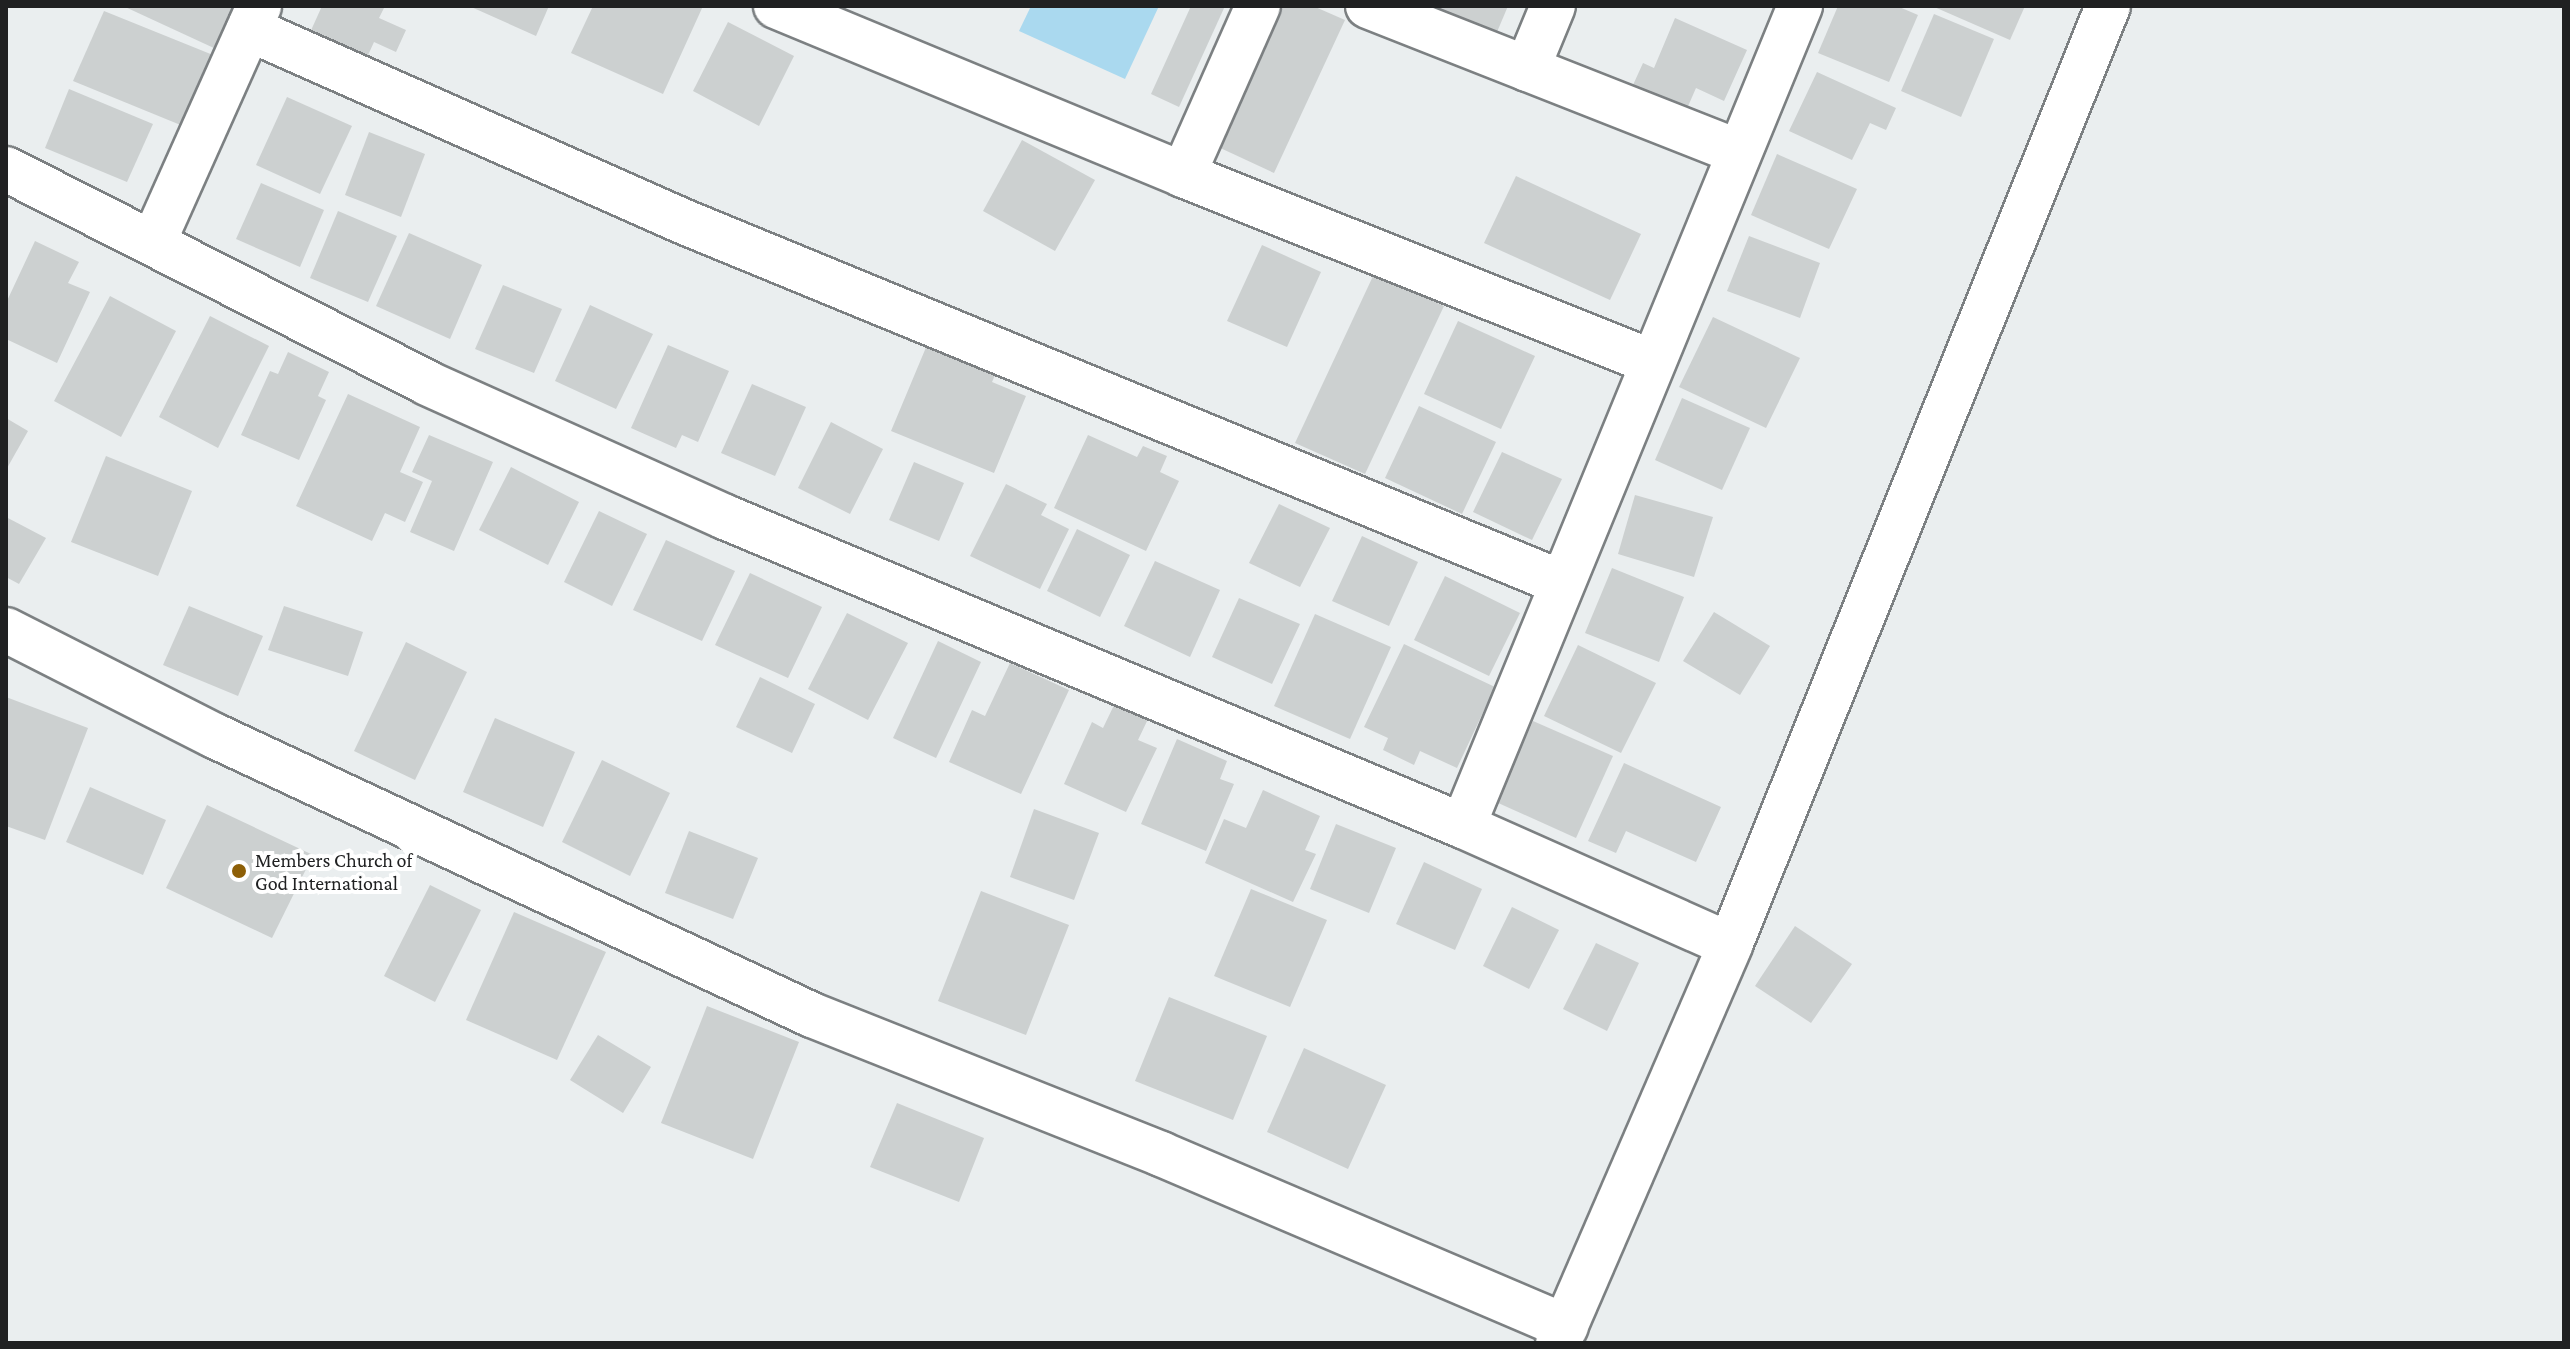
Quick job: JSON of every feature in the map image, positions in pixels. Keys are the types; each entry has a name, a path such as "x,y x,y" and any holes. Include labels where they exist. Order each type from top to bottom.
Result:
{"street":[{"path":"1183,175 1258,6"},
{"path":"1368,6 1739,152"},
{"path":"1527,69 1553,6"},
{"path":"1463,826 1800,6"},
{"path":"6,630 215,736 812,1015 1161,1154 1562,1335 1730,945 2108,6"},
{"path":"804,11 1183,175 1652,362"},
{"path":"153,243 254,18 687,223 1562,583"},
{"path":"6,169 427,383 725,517 1463,826 1730,945"}],"shaded area":[{"path":"1031,6 1159,6 1125,79 1019,31"}],"building":[{"path":"123,6 237,6 216,49"},
{"path":"322,6 385,6 379,18 406,30 396,52 374,42 364,64 308,37"},
{"path":"469,6 549,6 536,36"},
{"path":"593,6 703,6 663,94 571,53"},
{"path":"1191,6 1225,6 1179,107 1151,94"},
{"path":"1281,6 1313,6 1345,20 1274,173 1216,146"},
{"path":"1433,6 1508,6 1497,32"},
{"path":"1838,6 1897,6 1918,15 1889,82 1818,53"},
{"path":"1932,6 2025,6 2010,40"},
{"path":"104,11 213,55 183,126 73,81"},
{"path":"1934,14 1994,39 1961,117 1901,91"},
{"path":"1675,18 1747,50 1724,101 1696,88 1682,120 1628,96 1643,63 1654,68"},
{"path":"728,22 794,56 759,126 693,91"},
{"path":"1817,72 1896,108 1886,130 1870,123 1852,160 1789,131"},
{"path":"69,89 153,124 127,182 45,148"},
{"path":"287,97 352,126 320,194 256,165"},
{"path":"369,132 425,154 401,217 345,195"},
{"path":"1022,140 1095,180 1055,251 983,211"},
{"path":"1777,154 1857,189 1829,249 1751,215"},
{"path":"1516,176 1641,234 1610,300 1484,243"},
{"path":"261,183 324,210 300,267 236,239"},
{"path":"338,211 397,236 368,302 310,278"},
{"path":"409,233 482,265 450,339 376,306"},
{"path":"1749,236 1820,263 1800,318 1727,291"},
{"path":"35,241 79,262 68,283 90,292 57,363 6,339 6,303"},
{"path":"1262,245 1321,272 1287,347 1227,321"},
{"path":"1374,274 1444,306 1365,474 1295,443"},
{"path":"503,285 562,309 534,373 475,349"},
{"path":"110,296 176,331 121,437 54,401"},
{"path":"590,305 653,334 616,409 555,381"},
{"path":"210,316 269,346 218,448 159,417"},
{"path":"1713,317 1800,358 1766,428 1679,387"},
{"path":"1458,321 1535,356 1501,429 1424,394"},
{"path":"668,345 729,371 698,442 682,435 676,448 631,428"},
{"path":"927,345 996,373 992,382 1026,396 994,473 891,431"},
{"path":"288,352 329,372 318,396 326,400 299,460 241,435 270,371 278,374"},
{"path":"752,384 806,407 775,476 721,453"},
{"path":"348,394 420,427 400,472 423,482 405,522 385,513 372,541 296,506"},
{"path":"1682,398 1750,428 1722,490 1655,460"},
{"path":"1419,406 1496,442 1462,514 1385,478"},
{"path":"6,418 28,431 6,470"},
{"path":"831,422 883,449 850,514 798,488"},
{"path":"429,435 493,462 454,551 410,532 432,481 412,472"},
{"path":"1088,435 1137,457 1143,446 1167,456 1160,472 1179,481 1146,551 1054,508"},
{"path":"1502,452 1562,479 1532,540 1473,512"},
{"path":"106,456 192,491 158,576 71,542"},
{"path":"914,462 964,483 939,541 889,520"},
{"path":"511,467 579,502 548,565 479,530"},
{"path":"1006,484 1047,504 1041,515 1069,529 1040,589 970,556"},
{"path":"1635,495 1713,517 1694,577 1618,554"},
{"path":"1279,504 1330,528 1300,587 1249,563"},
{"path":"599,511 647,534 612,606 564,582"},
{"path":"6,517 46,538 19,584 6,577"},
{"path":"1077,529 1130,555 1100,617 1047,591"},
{"path":"1362,536 1418,562 1389,626 1332,601"},
{"path":"666,540 735,571 702,641 633,610"},
{"path":"1155,561 1220,590 1190,657 1124,626"},
{"path":"1612,568 1684,597 1659,662 1585,633"},
{"path":"750,573 822,607 788,678 715,645"},
{"path":"1445,576 1520,613 1489,676 1414,640"},
{"path":"1239,598 1300,624 1272,684 1212,657"},
{"path":"189,606 263,636 238,696 163,665"},
{"path":"284,606 363,632 348,676 268,650"},
{"path":"1714,612 1770,646 1740,695 1683,661"},
{"path":"847,613 908,643 868,720 808,689"},
{"path":"1315,614 1391,647 1350,739 1274,706"},
{"path":"938,641 981,662 936,758 893,738"},
{"path":"406,642 467,672 415,780 354,751"},
{"path":"1404,644 1495,687 1457,768 1420,751 1414,765 1383,750 1388,738 1364,727"},
{"path":"1578,645 1656,683 1621,753 1544,716"},
{"path":"1010,663 1069,690 1021,794 949,762 972,710 985,716"},
{"path":"760,677 815,704 792,753 736,727"},
{"path":"6,697 88,728 45,840 6,826"},
{"path":"1116,701 1149,717 1138,740 1157,748 1126,812 1064,784 1092,722 1103,728"},
{"path":"495,718 575,752 543,827 463,792"},
{"path":"1533,721 1613,756 1576,838 1496,802"},
{"path":"1177,739 1227,761 1220,779 1234,784 1206,851 1141,824"},
{"path":"602,760 670,793 630,876 562,842"},
{"path":"1624,763 1721,807 1696,862 1626,831 1616,853 1588,841"},
{"path":"90,787 166,820 143,875 66,842"},
{"path":"1263,790 1320,816 1305,850 1316,854 1293,902 1205,863 1224,819 1246,828"},
{"name":"Members Church of God International","path":"207,805 313,855 272,938 166,888"},
{"path":"1034,809 1099,833 1074,900 1010,877"},
{"path":"1336,824 1396,848 1369,913 1310,889"},
{"path":"689,831 758,858 733,919 665,893"},
{"path":"1424,862 1482,889 1455,950 1396,924"},
{"path":"430,885 481,910 435,1002 384,976"},
{"path":"1251,889 1327,920 1290,1007 1214,976"},
{"path":"981,891 1069,925 1026,1035 938,1001"},
{"path":"1512,907 1559,930 1529,989 1483,966"},
{"path":"514,912 606,952 557,1060 466,1020"},
{"path":"1795,926 1852,964 1811,1023 1755,986"},
{"path":"1596,943 1639,963 1607,1031 1563,1009"},
{"path":"1169,997 1267,1036 1233,1120 1135,1081"},
{"path":"707,1006 799,1042 753,1159 661,1123"},
{"path":"598,1035 651,1067 623,1113 570,1080"},
{"path":"1304,1048 1386,1085 1348,1169 1267,1132"},
{"path":"897,1103 984,1138 959,1202 870,1167"}],"place":[{"name":"Members Church of God International","path":"239,871"}]}
